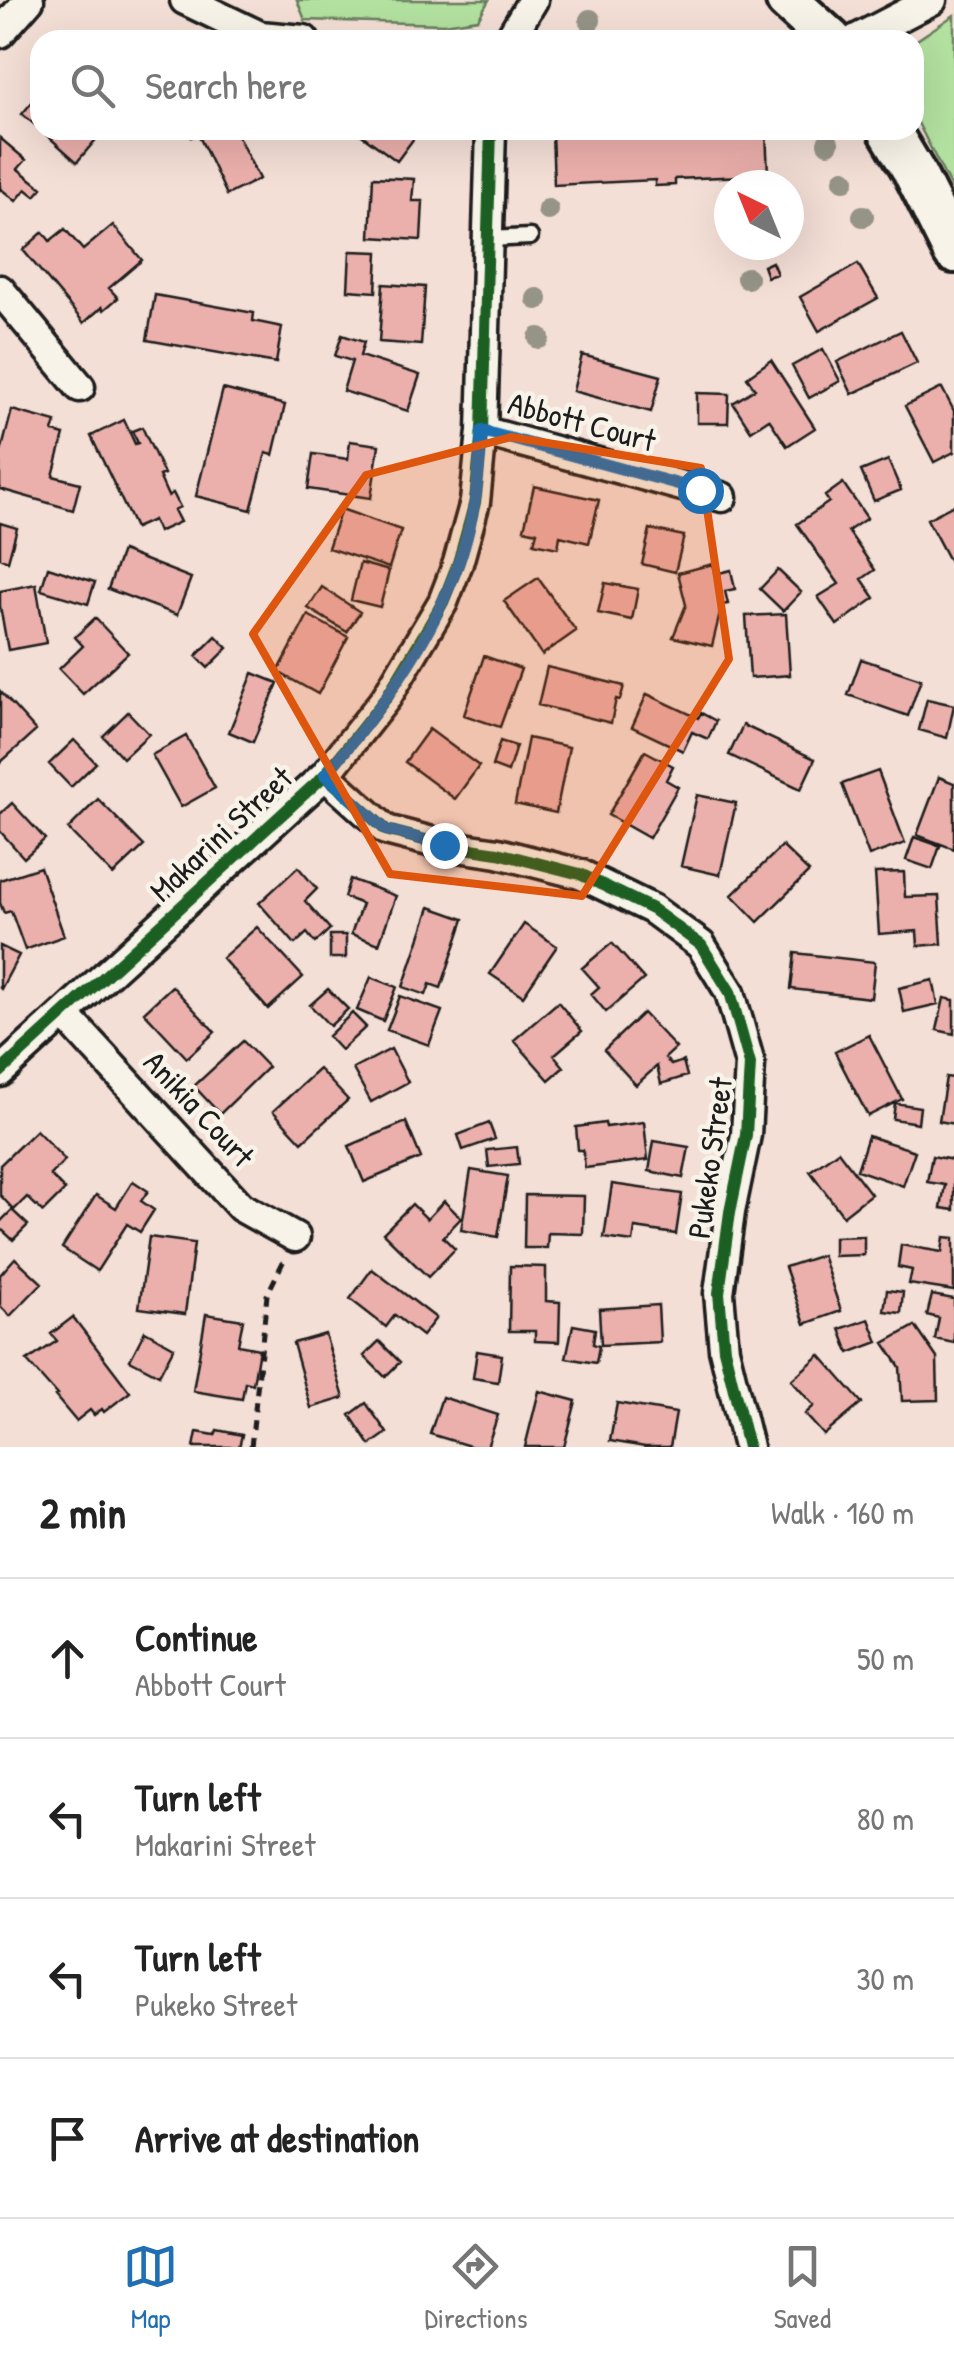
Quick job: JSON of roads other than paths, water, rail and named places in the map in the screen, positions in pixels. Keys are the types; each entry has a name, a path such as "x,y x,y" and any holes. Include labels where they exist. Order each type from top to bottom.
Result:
{"main road":[{"path":"787,0 820,30"},
{"path":"895,140 954,252"}],"street":[{"path":"0,33 30,0"},
{"path":"185,0 248,30"},
{"path":"515,30 533,0"},
{"path":"874,30 932,0"},
{"name":"Makarini Street","path":"0,1072 325,775 386,698 443,602 475,502 482,431 490,140"},
{"path":"0,290 80,388"},
{"name":"Abbott Court","path":"482,431 722,497"},
{"name":"Pukeko Street","path":"325,775 386,830 580,874 652,909 701,945 730,992 750,1064 746,1135 719,1292 724,1349 748,1447"},
{"name":"Anikia Court","path":"64,1014 241,1207 295,1237"}],"lane":[{"path":"488,239 530,237"}]}
